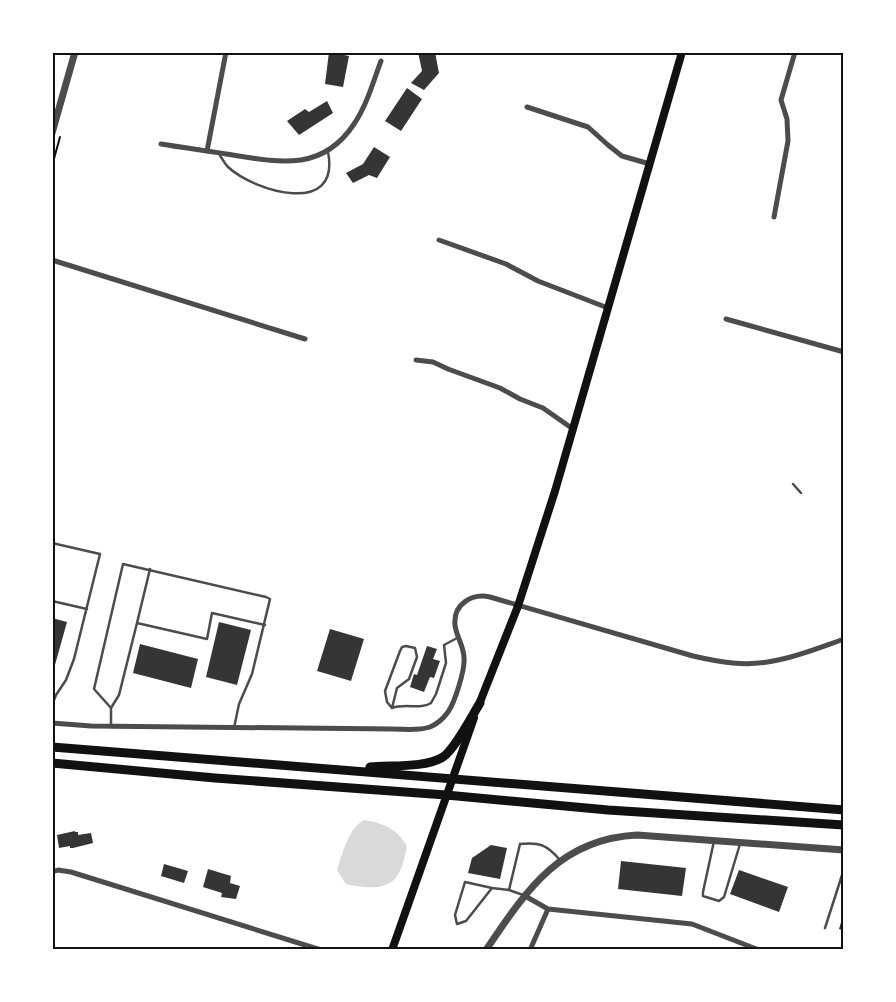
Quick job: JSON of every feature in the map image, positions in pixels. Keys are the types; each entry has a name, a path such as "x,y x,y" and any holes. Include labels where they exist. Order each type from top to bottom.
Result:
{"main road":[{"path":"392,950 446,795 518,606 573,428 682,52"},
{"path":"337,769 421,764 442,758 451,749 480,703"},
{"path":"52,747 844,810"},
{"path":"52,763 608,810 844,825"}],"street":[{"path":"52,133 75,52"},
{"path":"207,151 226,52"},
{"path":"774,217 788,141 787,119 781,100 795,52"},
{"path":"161,144 272,161 292,162 310,158 327,150 343,139 354,124 363,107 381,61"},
{"path":"527,107 588,127 622,156 650,164"},
{"path":"439,240 506,264 538,281 608,308"},
{"path":"52,260 305,339"},
{"path":"726,319 844,352"},
{"path":"416,360 433,362 500,388 520,399 543,408 573,428"},
{"path":"52,723 111,727 392,729 428,727 443,718 451,706 464,668 463,650 455,624 456,616 463,603 470,597 483,595 719,662 745,664 773,662 844,639"},
{"path":"486,950 536,882 561,861 584,846 620,836 637,835 844,850"},
{"path":"52,872 58,870 71,872 321,950"},
{"path":"525,896 548,909 692,924 759,950"},
{"path":"530,950 548,909"}],"lane":[{"path":"218,153 226,166 244,179 264,188 282,193 300,194 314,191 324,185 329,174 330,163 327,150"},
{"path":"793,484 801,493"},
{"path":"52,543 100,554 74,659 66,680 52,705"},
{"path":"111,708 94,689 123,564 270,599 252,674 238,704 234,728"},
{"path":"111,727 111,708 119,695 150,569"},
{"path":"52,600 87,609"},
{"path":"137,623 206,639 212,613 265,625"},
{"path":"392,708 401,705 421,707 431,703 436,694 446,663 444,645 459,638"},
{"path":"411,646 415,648 417,657 409,679 397,688 392,708 387,702 385,691 402,647 411,646"},
{"path":"714,841 703,896 719,901 724,897 741,843"},
{"path":"508,890 520,844 533,843 549,848 561,861"},
{"path":"825,928 844,869"},
{"path":"492,888 466,921 457,924 455,915 465,882 508,890 525,896"}],"shaded area":[{"path":"364,820 378,823 394,831 407,846 399,873 395,879 382,886 360,887 346,884 337,870 350,835 358,824"}],"building":[{"path":"329,52 349,56 343,87 325,84"},
{"path":"418,52 435,52 439,73 424,90 411,83 422,71"},
{"path":"407,88 422,99 401,131 385,121"},
{"path":"327,101 333,113 299,135 287,121 305,109 309,112"},
{"path":"374,147 390,157 377,178 369,175 353,183 346,173 363,164"},
{"path":"52,618 67,622 53,672 52,671"},
{"path":"219,622 251,630 237,685 206,677"},
{"path":"330,629 364,639 351,681 317,671"},
{"path":"140,644 198,659 191,688 133,673"},
{"path":"427,646 437,649 433,659 440,661 434,678 430,677 424,692 410,687 414,674 417,675"},
{"path":"78,832 78,835 91,833 93,843 73,848 70,848 70,846 59,848 57,835"},
{"path":"491,845 507,848 500,879 468,873 472,858"},
{"path":"621,861 686,868 682,896 618,889"},
{"path":"164,864 188,871 184,883 161,876"},
{"path":"208,869 231,876 230,883 240,886 236,899 221,897 222,893 203,887"},
{"path":"739,870 788,887 779,912 730,894"},
{"path":"844,916 844,931 839,929"}]}
